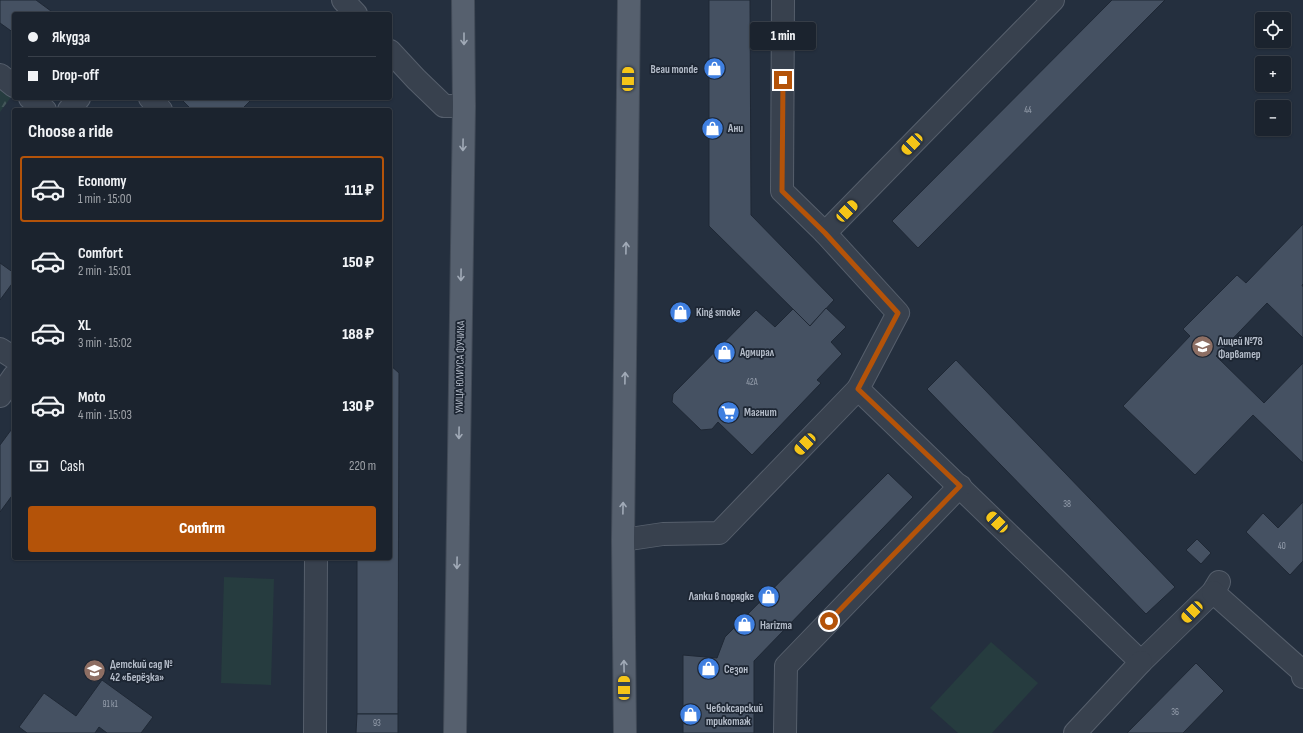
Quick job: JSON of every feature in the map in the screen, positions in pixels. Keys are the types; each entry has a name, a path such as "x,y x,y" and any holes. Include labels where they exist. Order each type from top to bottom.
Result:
{"main road":[{"name":"УЛИЦА ЮЛИУСА ФУЧИКА","path":"455,733 464,106 464,0"},
{"path":"625,733 623,540 629,0"}],"lane":[{"path":"343,0 354,12"},
{"path":"623,540 663,534 719,533 858,389 898,313 825,233 782,191 783,0"},
{"path":"825,233 1053,0"},
{"path":"392,53 444,106 464,106"},
{"path":"0,75 12,84"},
{"path":"32,100 42,108"},
{"path":"71,108 77,100"},
{"path":"152,100 159,108"},
{"path":"0,348 12,357"},
{"path":"0,396 12,379"},
{"path":"858,389 1142,662"},
{"path":"785,733 786,666 960,486"},
{"path":"315,733 316,560"},
{"path":"1075,733 1216,586 1302,671 1303,677"}],"green space":[{"path":"0,88 11,97 0,112"},
{"path":"224,577 274,579 271,685 221,683"},
{"path":"991,642 1038,683 992,733 958,733 930,708"}],"building":[{"path":"0,0 36,0 52,12 12,12 12,32 0,23"},
{"path":"709,0 750,0 751,215 834,300 810,326 709,226"},
{"path":"1112,0 1165,0 918,248 892,221"},
{"path":"182,100 250,101 243,108 190,108"},
{"name":"Лицей №78 Фарватер","path":"1303,224 1303,338 1267,303 1216,356 1264,403 1303,363 1303,463 1253,415 1195,475 1123,406 1190,336 1183,329 1237,275 1246,283"},
{"path":"0,263 12,272 12,284 0,300"},
{"path":"826,308 846,327 831,342 842,354 817,380 821,383 752,455 718,422 712,429 701,430 672,402 673,394 756,310 775,327 793,309 810,326"},
{"path":"956,360 1175,587 1146,614 927,389"},
{"path":"392,367 399,373 398,714 357,714 357,560 392,560"},
{"path":"12,429 12,496 0,512 0,445"},
{"path":"888,473 913,497 754,661 754,733 683,733 683,655 717,658 725,637"},
{"path":"1303,502 1303,561 1290,575 1246,532 1263,513 1278,528"},
{"path":"1197,539 1211,553 1201,564 1186,550"},
{"path":"1196,663 1224,691 1183,733 1127,733"},
{"path":"102,680 153,717 141,733 107,733 99,727 95,733 27,733 19,727 44,693 76,716"},
{"path":"357,714 398,714 398,733 356,733"}],"place":[{"name":"Beau monde","path":"714,69"},
{"name":"Ани","path":"713,128"},
{"name":"King smoke","path":"680,312"},
{"name":"Лицей №78 Фарватер","path":"1202,347"},
{"name":"Адмирал","path":"724,352"},
{"name":"Магнит","path":"728,412"},
{"name":"Лапки в порядке","path":"769,596"},
{"name":"Harizma","path":"745,625"},
{"name":"Сезон","path":"708,669"},
{"name":"Детский сад № 42 «Берёзка»","path":"95,670"},
{"name":"Чебоксарский трикотаж","path":"690,714"}],"route":[{"path":"783,80 782,191 825,233 898,313 858,389 960,486 829,621"}]}
